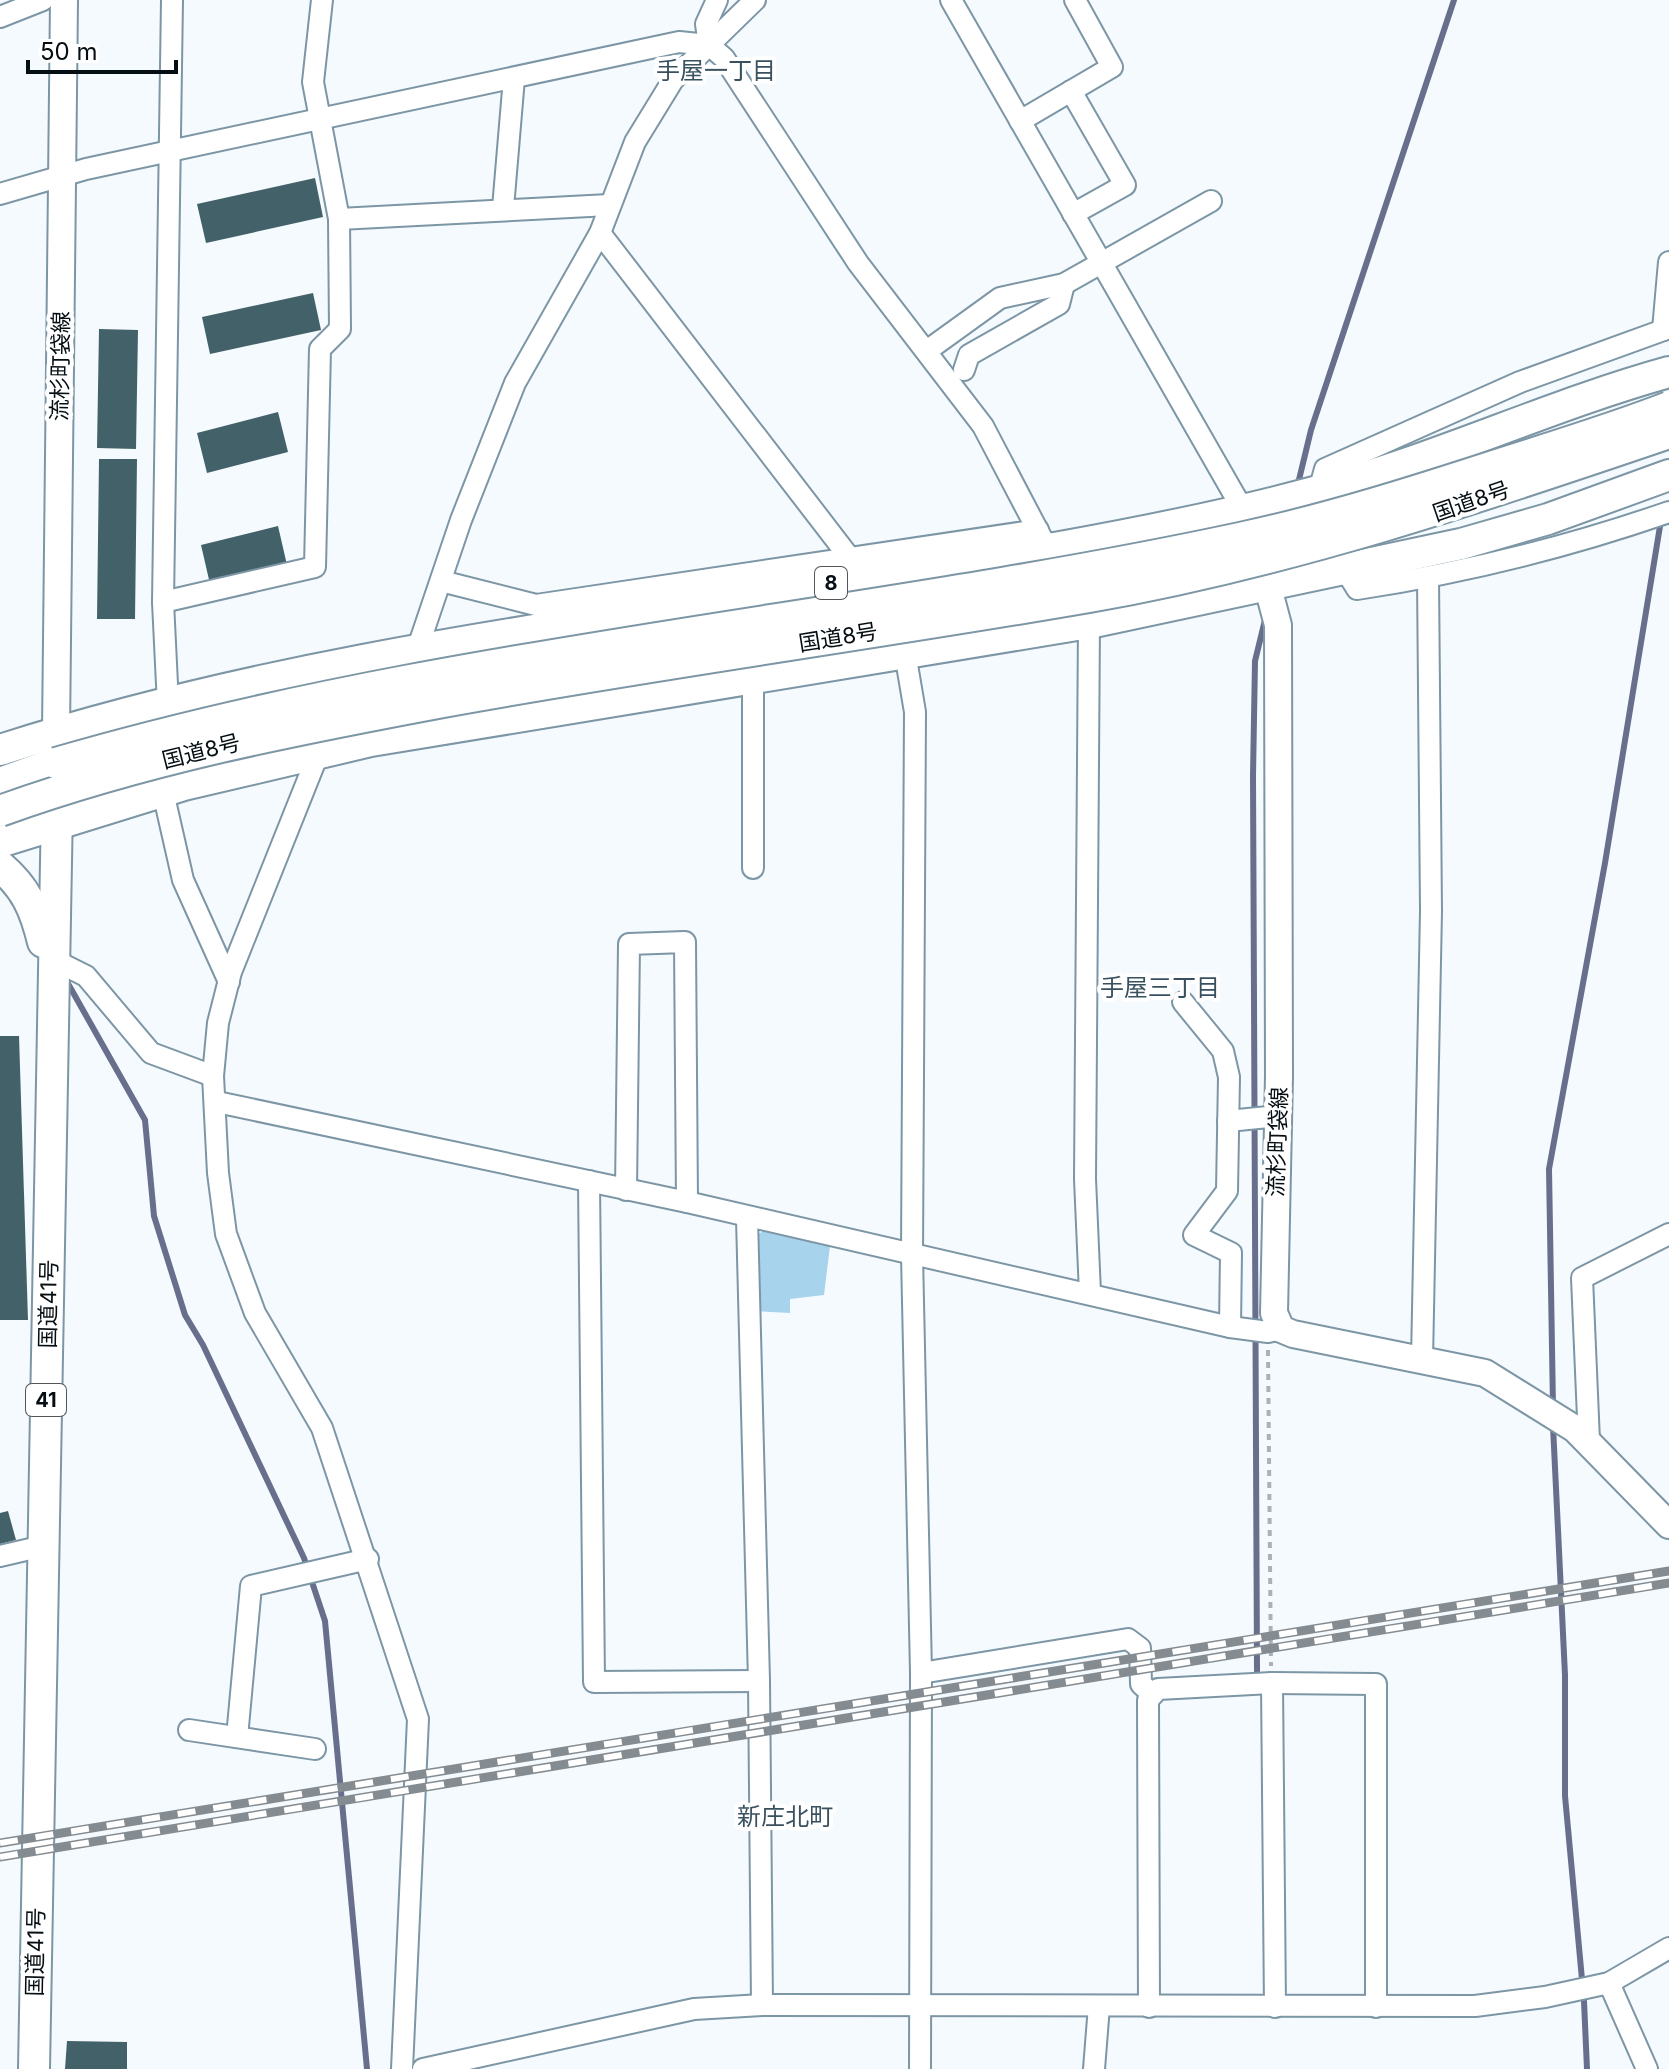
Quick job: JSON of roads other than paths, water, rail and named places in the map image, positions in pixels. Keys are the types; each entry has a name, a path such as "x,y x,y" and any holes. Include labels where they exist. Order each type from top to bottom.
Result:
{"highway":[{"name":"8","path":"0,750 56,732 304,672 417,650 857,568 1243,510 1319,491 1572,401 1660,374"},
{"name":"国道8号","path":"0,783 178,727 289,702 447,672 1086,569 1244,537 1408,493 1669,407"},
{"name":"国道8号","path":"0,811 183,754 288,731 500,692 1093,596 1247,564 1427,516 1669,433"},
{"path":"0,842 163,792 319,752 1089,623 1268,582 1461,544 1637,489 1669,475"},
{"name":"国道41号","path":"34,2069 57,823 56,732"},
{"path":"0,866 17,880 33,903 52,967"}],"main road":[{"name":"流杉町袋線","path":"56,732 64,0"},
{"name":"流杉町袋線","path":"1243,510 1268,582 1278,625 1272,1117 1275,1330"},
{"path":"1275,1330 1485,1373 1528,1397 1582,1435 1669,1525"}],"street":[{"path":"0,17 43,0"},
{"path":"168,705 163,602 167,153 172,0"},
{"path":"163,602 315,567 320,349 340,329 339,219 313,82 322,0"},
{"path":"417,650 475,483 515,383 600,233 635,142 673,80 755,0"},
{"path":"951,0 1243,510"},
{"path":"1020,121 1112,67 1075,0"},
{"path":"709,45 706,24 710,2"},
{"path":"0,194 62,176 679,42 709,45 724,58 858,263 928,350 983,426 1043,540"},
{"path":"503,208 514,78"},
{"path":"1071,91 1125,185 1073,214"},
{"path":"928,350 1000,298 1064,284 1211,201"},
{"path":"339,219 503,208 609,205"},
{"path":"600,233 857,568"},
{"path":"1319,491 1325,469 1520,382 1666,329 1669,262"},
{"path":"964,370 969,355 1059,304 1064,284"},
{"path":"1344,568 1357,589 1428,578 1621,528 1669,512"},
{"path":"441,581 536,605 857,568"},
{"path":"1422,1360 1431,911 1428,578"},
{"path":"1089,623 1085,1179 1090,1293"},
{"path":"905,653 915,712 912,1255 921,1673 920,2069"},
{"path":"753,677 753,868"},
{"path":"319,752 229,982 218,1023 213,1076 217,1102 218,1173 226,1234 255,1313 322,1428 368,1559 418,1719 402,2069"},
{"path":"163,792 183,880 229,982"},
{"path":"626,1190 629,944 685,942 687,1202"},
{"path":"52,967 86,976 151,1053 213,1076"},
{"path":"1183,1002 1223,1051 1229,1077 1234,1121 1227,1191 1194,1235 1231,1253 1230,1327"},
{"path":"217,1102 687,1202 1230,1327 1275,1330"},
{"path":"1234,1121 1272,1117"},
{"path":"589,1181 594,1682 759,1681"},
{"path":"747,1218 759,1681 762,2005"},
{"path":"1582,1435 1582,1278 1669,1234"},
{"path":"0,1556 43,1546"},
{"path":"237,1737 251,1586 368,1559"},
{"path":"921,1673 1128,1639 1140,1648 1141,1684 1152,1694"},
{"path":"1272,1683 1275,2007"},
{"path":"1149,2007 1148,1700 1158,1689 1272,1683 1376,1684 1376,2007"},
{"path":"189,1730 315,1749"},
{"path":"423,2069 694,2009 762,2005 1475,2006 1545,1997 1609,1983 1669,1948"},
{"path":"1609,1983 1647,2069"},
{"path":"1094,2069 1099,2006"}],"waterway":[{"path":"1297,488 1311,430 1454,0"},
{"path":"1553,1407 1549,1169 1605,863 1661,520"},
{"path":"1257,1671 1253,776 1255,661 1265,620"},
{"path":"66,980 145,1120 154,1216 185,1315 203,1345 304,1558 325,1621 367,2069"},
{"path":"1553,1426 1565,1675 1565,1796 1584,2001 1587,2069"}],"railway":[{"path":"0,1843 1669,1571"},
{"path":"0,1857 1669,1583"}],"district":[{"name":"手屋一丁目","path":"716,70"},
{"name":"手屋三丁目","path":"1160,987"},
{"name":"新庄北町","path":"785,1816"}]}
